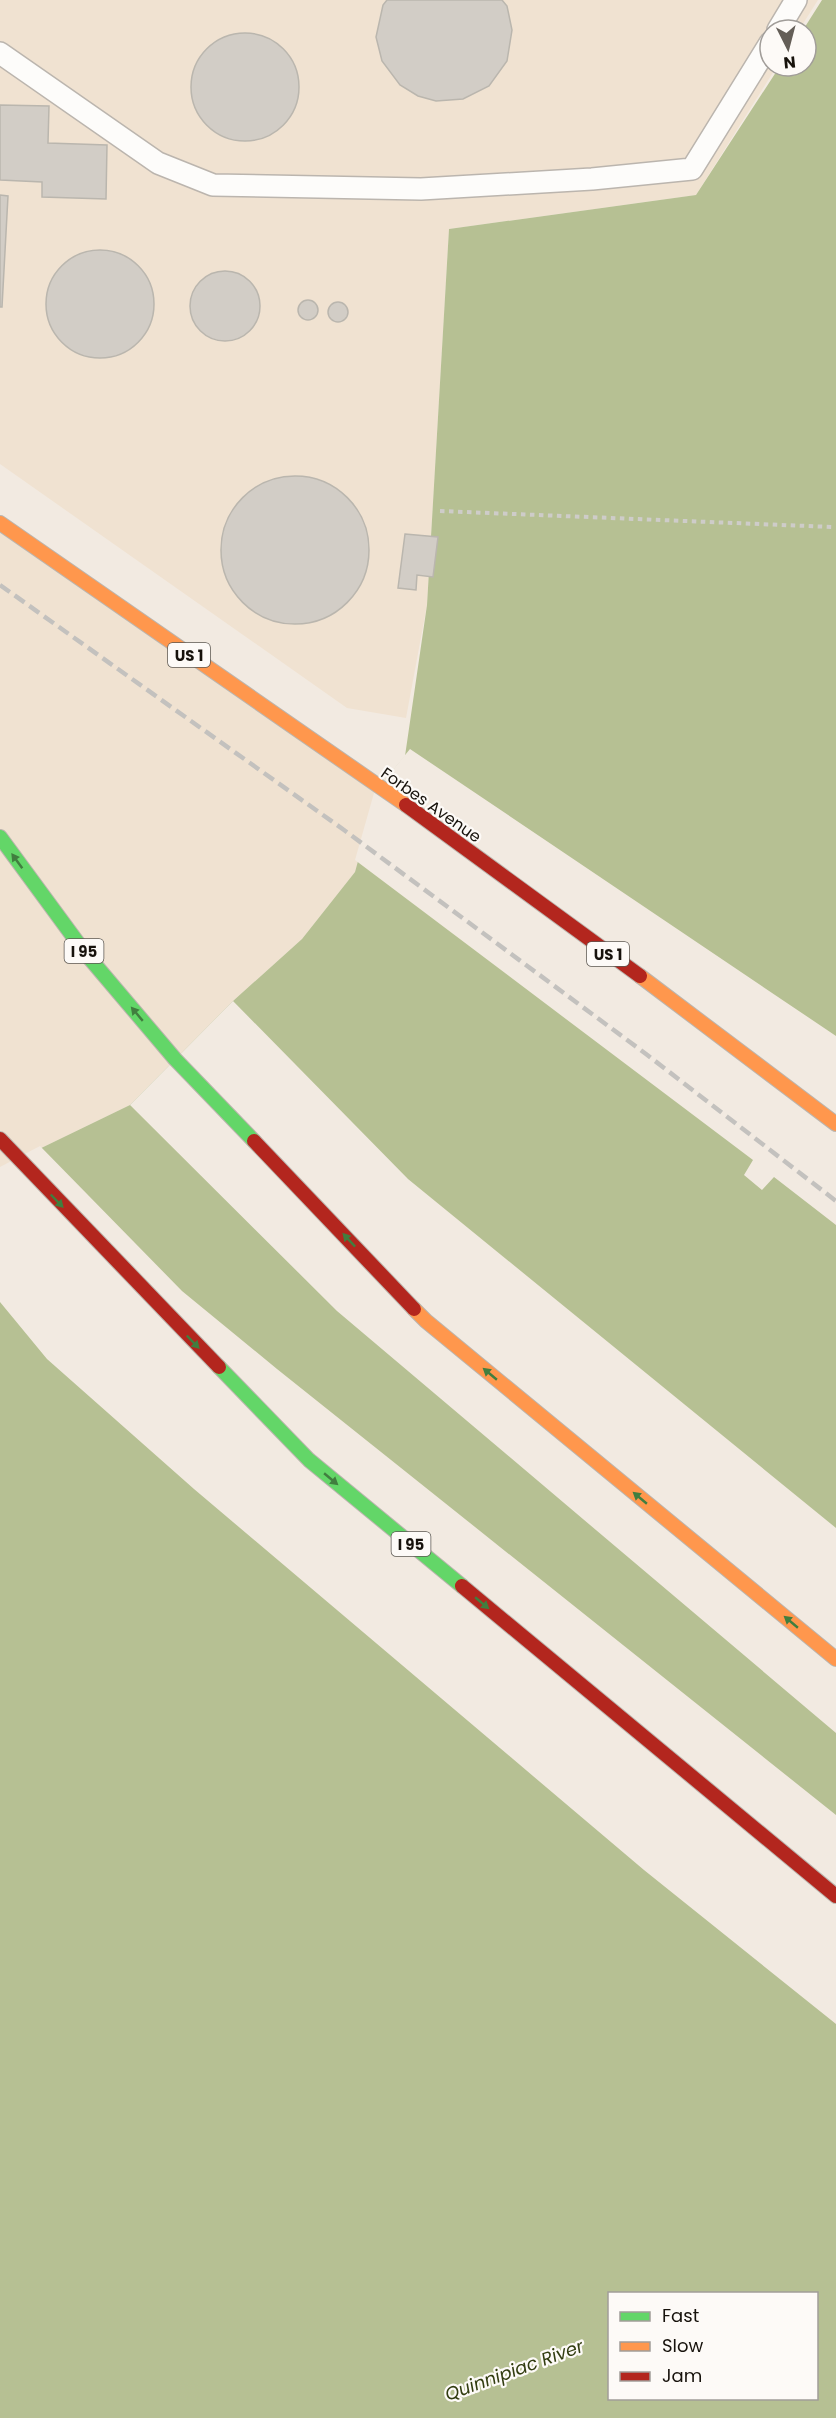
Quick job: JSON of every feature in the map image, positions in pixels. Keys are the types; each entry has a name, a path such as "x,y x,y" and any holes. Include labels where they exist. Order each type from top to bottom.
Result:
{"main road":[{"name":"Forbes Avenue","path":"0,523 407,806 739,1049 836,1124"},
{"name":"I 95","path":"0,837 86,954 175,1059 426,1321 836,1659"},
{"name":"I 95","path":"0,1139 128,1275 309,1460 836,1896"}],"lane":[{"path":"785,18 796,0"},
{"path":"0,53 158,162 213,185 421,189 592,179 693,170 758,63"}],"path":[{"path":"440,511 832,527"}],"shaded area":[{"path":"0,0 818,0 807,18 758,18 758,78 769,78 696,195 449,229 427,605 406,718 347,708 0,464"},
{"path":"0,523 378,788 355,872 302,939 233,1001 130,1105 0,1168"}],"water":[{"name":"Quinnipiac River","path":"822,0 836,0 836,2418 0,2418 0,1168 130,1105 233,1001 302,939 355,872 378,788 405,756 427,605 449,229 696,195 772,78 818,78 818,18 811,18"}],"pier":[{"path":"410,749 836,1036 836,1225 774,1177 762,1190 744,1175 753,1160 355,860 374,793"},
{"path":"233,1001 408,1179 836,1528 836,1733 337,1311 130,1105"},
{"path":"40,1146 182,1291 836,1815 836,2024 644,1870 194,1489 47,1359 0,1302 0,1167"}],"building":[{"path":"387,0 502,0 507,6 512,30 507,61 489,86 463,99 436,101 418,96 400,85 382,61 376,37 383,5"},
{"path":"245,33 266,37 283,49 295,66 299,87 295,108 283,125 266,137 245,141 224,137 207,125 195,108 191,87 195,66 207,49 224,37"},
{"path":"0,105 49,106 48,143 107,145 106,199 42,197 42,182 0,180"},
{"path":"0,195 8,196 2,307 0,307"},
{"path":"100,250 121,254 138,266 150,283 154,304 150,325 138,342 121,354 100,358 79,354 62,342 50,325 46,304 50,283 62,266 79,254"},
{"path":"225,271 244,277 254,287 260,306 254,325 244,335 225,341 206,335 196,325 190,306 196,287 206,277"},
{"path":"308,300 315,303 318,310 315,317 308,320 301,317 298,310 301,303"},
{"path":"338,302 345,305 348,312 345,319 338,322 331,319 328,312 331,305"},
{"path":"295,476 324,481 348,497 364,521 369,550 364,579 348,603 324,619 295,624 266,619 242,603 226,579 221,550 226,521 242,497 266,481"},
{"path":"405,534 438,537 433,577 417,575 416,590 398,588"}],"railway":[{"path":"0,585 344,830 646,1054 836,1201"}],"traffic: fast":[{"path":"0,837 86,954 175,1059 254,1141"},
{"path":"219,1367 309,1460 462,1586"}],"traffic: slow":[{"path":"0,523 406,805"},
{"path":"640,976 836,1124"},
{"path":"414,1309 836,1659"}],"traffic: jam":[{"path":"406,805 640,976"},
{"path":"0,1139 219,1367"},
{"path":"254,1141 414,1309"},
{"path":"462,1586 836,1896"}]}
